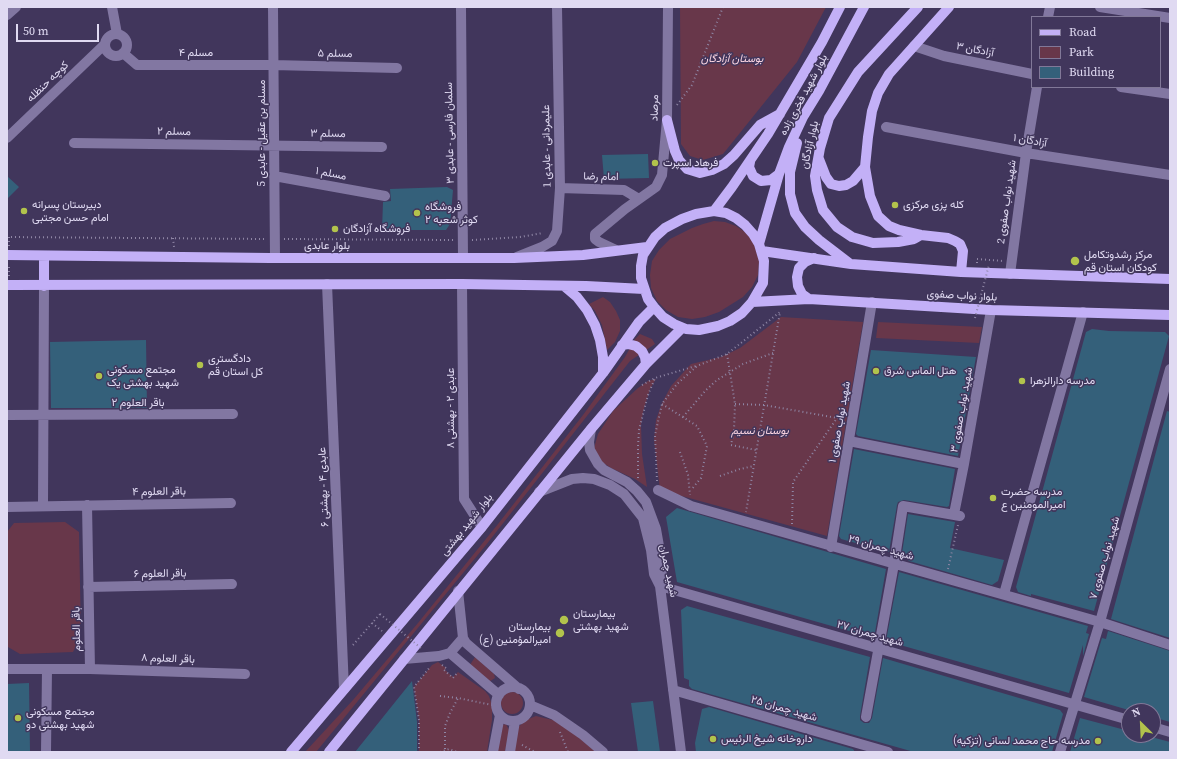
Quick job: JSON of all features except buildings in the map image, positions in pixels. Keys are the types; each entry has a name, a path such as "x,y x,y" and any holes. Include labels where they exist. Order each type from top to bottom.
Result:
{"main road":[{"name":"بلوار شهید فخری زاده","path":"714,211 750,162 780,114 822,42 840,7"},
{"name":"بلوار شهید فخری زاده","path":"760,247 779,174 803,117 819,91 864,7"},
{"name":"بلوار آزادگان","path":"918,7 858,72 829,118 818,157 815,176 817,190 823,210 837,227 852,237 873,243 898,242 914,239 920,235"},
{"path":"949,7 889,74 878,93 872,111 865,167 870,196 878,216 889,226 920,235 948,238 960,244 964,251 961,272"},
{"path":"667,120 675,151 679,160 687,169 700,173 712,170 724,164 734,155 760,124 780,114"},
{"path":"803,117 790,172 790,194 795,213 805,227 819,240 851,264"},
{"path":"818,157 826,177 831,184 839,186 846,185 853,181 865,167"},
{"path":"750,162 750,172 752,176 761,181 771,180 779,174"},
{"path":"714,211 726,213 736,218 746,225 760,247 764,261 763,283 752,302 742,313 718,326 699,330 682,328 674,324 663,317 654,307 644,289 641,266 643,255 647,247 665,228 696,214 714,211"},
{"name":"بلوار عابدی","path":"7,255 274,258 514,258 583,255 647,247"},
{"path":"760,247 851,264 961,272 1170,279"},
{"path":"44,256 44,286"},
{"path":"810,299 802,294 796,277 799,268 805,262 814,258"},
{"path":"7,285 462,284 586,286 644,289"},
{"path":"564,286 577,297 587,310 595,325 600,340 603,357 603,373"},
{"name":"بلوار نواب صفوی","path":"752,302 810,299 991,310 1170,315"},
{"name":"بلوار شهید بهشتی","path":"291,752 482,527 603,373 639,322 654,307"},
{"path":"329,752 590,429 646,364 682,328"},
{"path":"622,346 628,344 636,346 642,351 646,364"}],"street":[{"path":"7,15 16,7"},
{"path":"112,7 117,34"},
{"name":"مسلم بن عقیل - عابدی 5","path":"273,7 274,258"},
{"name":"سلمان فارسی - عابدی ۳","path":"461,7 463,258"},
{"name":"علیمردانی - عابدی 1","path":"514,258 542,247 552,241 557,231 560,188 557,7"},
{"name":"مرصاد","path":"616,250 595,239 595,234 656,187 662,175 667,120 668,7"},
{"path":"1100,7 1157,16"},
{"path":"117,34 122,35 126,39 127,44 123,53 113,55 106,49 105,44 107,38 111,35 117,34"},
{"name":"کوچه حنظله","path":"7,138 105,44"},
{"name":"آزادگان ۳","path":"914,46 944,56 1031,74"},
{"name":"مسلم ۴","path":"123,53 136,64 274,65"},
{"name":"مسلم ۵","path":"274,65 397,68"},
{"name":"شهید نواب صفوی 2","path":"1010,274 1026,153 1037,88"},
{"path":"1128,88 1170,94"},
{"name":"آزادگان ۱","path":"886,127 1026,153 1170,175"},
{"name":"مسلم ۲","path":"74,143 274,145"},
{"name":"مسلم ۳","path":"274,145 382,147"},
{"name":"مسلم ۱","path":"274,176 384,196"},
{"name":"امام رضا","path":"560,188 624,190 639,199"},
{"name":"عابدی ۴ - بهشتی ۶","path":"327,284 344,689"},
{"name":"عابدی ۲ - بهشتی ۸","path":"462,284 464,499 482,527"},
{"path":"43,506 44,286"},
{"name":"شهید نواب صفوی ۱","path":"832,546 872,302"},
{"name":"شهید نواب صفوی ۳","path":"957,515 964,464 991,310"},
{"path":"1004,594 1083,312"},
{"name":"شهید نواب صفوی ۷","path":"1060,752 1100,622 1170,369"},
{"name":"باقر العلوم ۲","path":"7,415 233,414"},
{"path":"590,429 590,450 598,464 604,470 627,482 646,502 656,529 662,575 660,586"},
{"path":"849,441 964,464"},
{"name":"شهید چمران","path":"538,492 572,479 594,479 610,485 624,494 643,518 650,543 654,574 660,586 681,752"},
{"name":"شهید چمران ۲۹","path":"658,490 691,506 946,579 1004,594 1100,622 1170,645"},
{"name":"باقر العلوم ۴","path":"7,507 231,503"},
{"name":"باقر العلوم","path":"87,506 90,669"},
{"path":"866,717 903,506 957,515"},
{"name":"باقر العلوم ۶","path":"88,587 232,584"},
{"name":"شهید چمران ۲۷","path":"660,586 1121,718"},
{"path":"450,653 495,698 496,706 500,715 506,720 515,721 526,715 530,705 527,695 466,643 463,638 458,591"},
{"path":"404,659 439,656 450,653 463,638"},
{"path":"7,669 90,669"},
{"path":"46,752 47,669"},
{"name":"باقر العلوم ۸","path":"90,669 246,674"},
{"path":"495,698 508,688 519,689"},
{"name":"شهید چمران ۲۵","path":"673,690 860,748 888,752"},
{"path":"530,705 554,715 583,735 603,752"},
{"path":"494,752 500,715"},
{"path":"510,752 515,721"}],"path":[{"path":"667,120 692,85 723,7"},
{"path":"976,264 977,259 1012,261"},
{"path":"975,318 989,265"},
{"path":"641,496 637,463 639,430 646,400 655,378 697,366 727,354 780,312 744,521"},
{"path":"683,417 706,390 730,371 773,353"},
{"path":"727,354 735,404 734,430 731,445 756,450"},
{"path":"658,490 655,435 662,404 677,384 697,366"},
{"path":"662,404 697,426 707,446 701,478 692,490"},
{"path":"735,404 764,405 852,420"},
{"path":"792,535 793,482 838,418"},
{"path":"680,452 688,475 691,506"},
{"path":"720,476 754,466"},
{"path":"946,579 957,515"},
{"path":"343,658 380,614 422,649"},
{"path":"438,662 446,668 444,670 453,678 458,672 464,675"},
{"path":"419,752 419,720 414,687 432,665"},
{"path":"440,696 492,705 495,698"},
{"path":"446,749 445,726 458,698"},
{"path":"558,726 568,752"},
{"path":"518,742 535,752"},
{"path":"440,752 446,749 456,752"}],"green space":[{"name":"بوستان آزادگان","path":"680,7 826,7 797,62 723,154 703,160 690,156 681,144"},
{"path":"714,221 725,222 736,226 753,240 759,261 758,275 752,287 743,297 719,312 705,317 692,319 678,317 666,310 657,301 651,288 650,275 652,261 659,250 670,239 692,228"},
{"path":"603,297 610,302 620,320 620,331 615,342 607,350 602,325 595,311 589,304"},
{"name":"بوستان نسیم","path":"781,317 863,322 827,536 660,490 654,440 656,420 662,403 671,386 691,364 721,357 740,348"},
{"path":"878,322 982,327 979,343 876,338"},
{"path":"640,334 652,339 655,344 630,361 486,545 316,752 305,752 353,700 418,623 498,524 583,415 625,357 635,339"},
{"path":"656,379 650,389 643,412 641,425 642,454 647,487 602,462 594,448 598,434 613,411 638,388 648,381"},
{"path":"65,522 79,532 81,635 73,652 20,654 8,647 7,532 14,523"},
{"path":"475,657 494,674 495,678 490,681 470,665"},
{"path":"438,662 446,668 445,670 453,677 458,672 485,691 489,696 492,705 492,720 487,752 419,752 419,720 414,687 432,665"},
{"path":"512,692 520,695 523,703 520,711 512,714 504,711 501,703 504,695"},
{"path":"536,716 557,721 596,752 512,752 517,728 526,720"},
{"path":"506,724 509,730 505,752 497,752 502,725"}],"place":[{"name":"فرهاد اسپرت","path":"655,163"},
{"name":"کله پزی مرکزی","path":"895,205"},
{"name":"دبیرستان پسرانه امام حسن مجتبی","path":"24,211"},
{"name":"فروشگاه کوثر شعبه ۲","path":"417,213"},
{"name":"فروشگاه آزادگان","path":"335,229"},
{"name":"مرکز رشدوتکامل کودکان استان قم","path":"1075,261"},
{"name":"دادگستری کل استان قم","path":"200,365"},
{"name":"هتل الماس شرق","path":"876,371"},
{"name":"مجتمع مسکونی شهید بهشتی یک","path":"99,376"},
{"name":"مدرسه دارالزهرا","path":"1022,381"},
{"name":"مدرسه حضرت امیرالمومنین ع","path":"993,498"},
{"name":"بیمارستان شهید بهشتی","path":"564,620"},
{"name":"بیمارستان امیرالمؤمنین (ع)","path":"560,633"},
{"name":"مجتمع مسکونی شهید بهشتی دو","path":"18,718"},
{"name":"داروخانه شیخ الرئیس","path":"713,739"},
{"name":"مدرسه حاج محمد لسانی (تزکیه)","path":"1098,741"}]}
